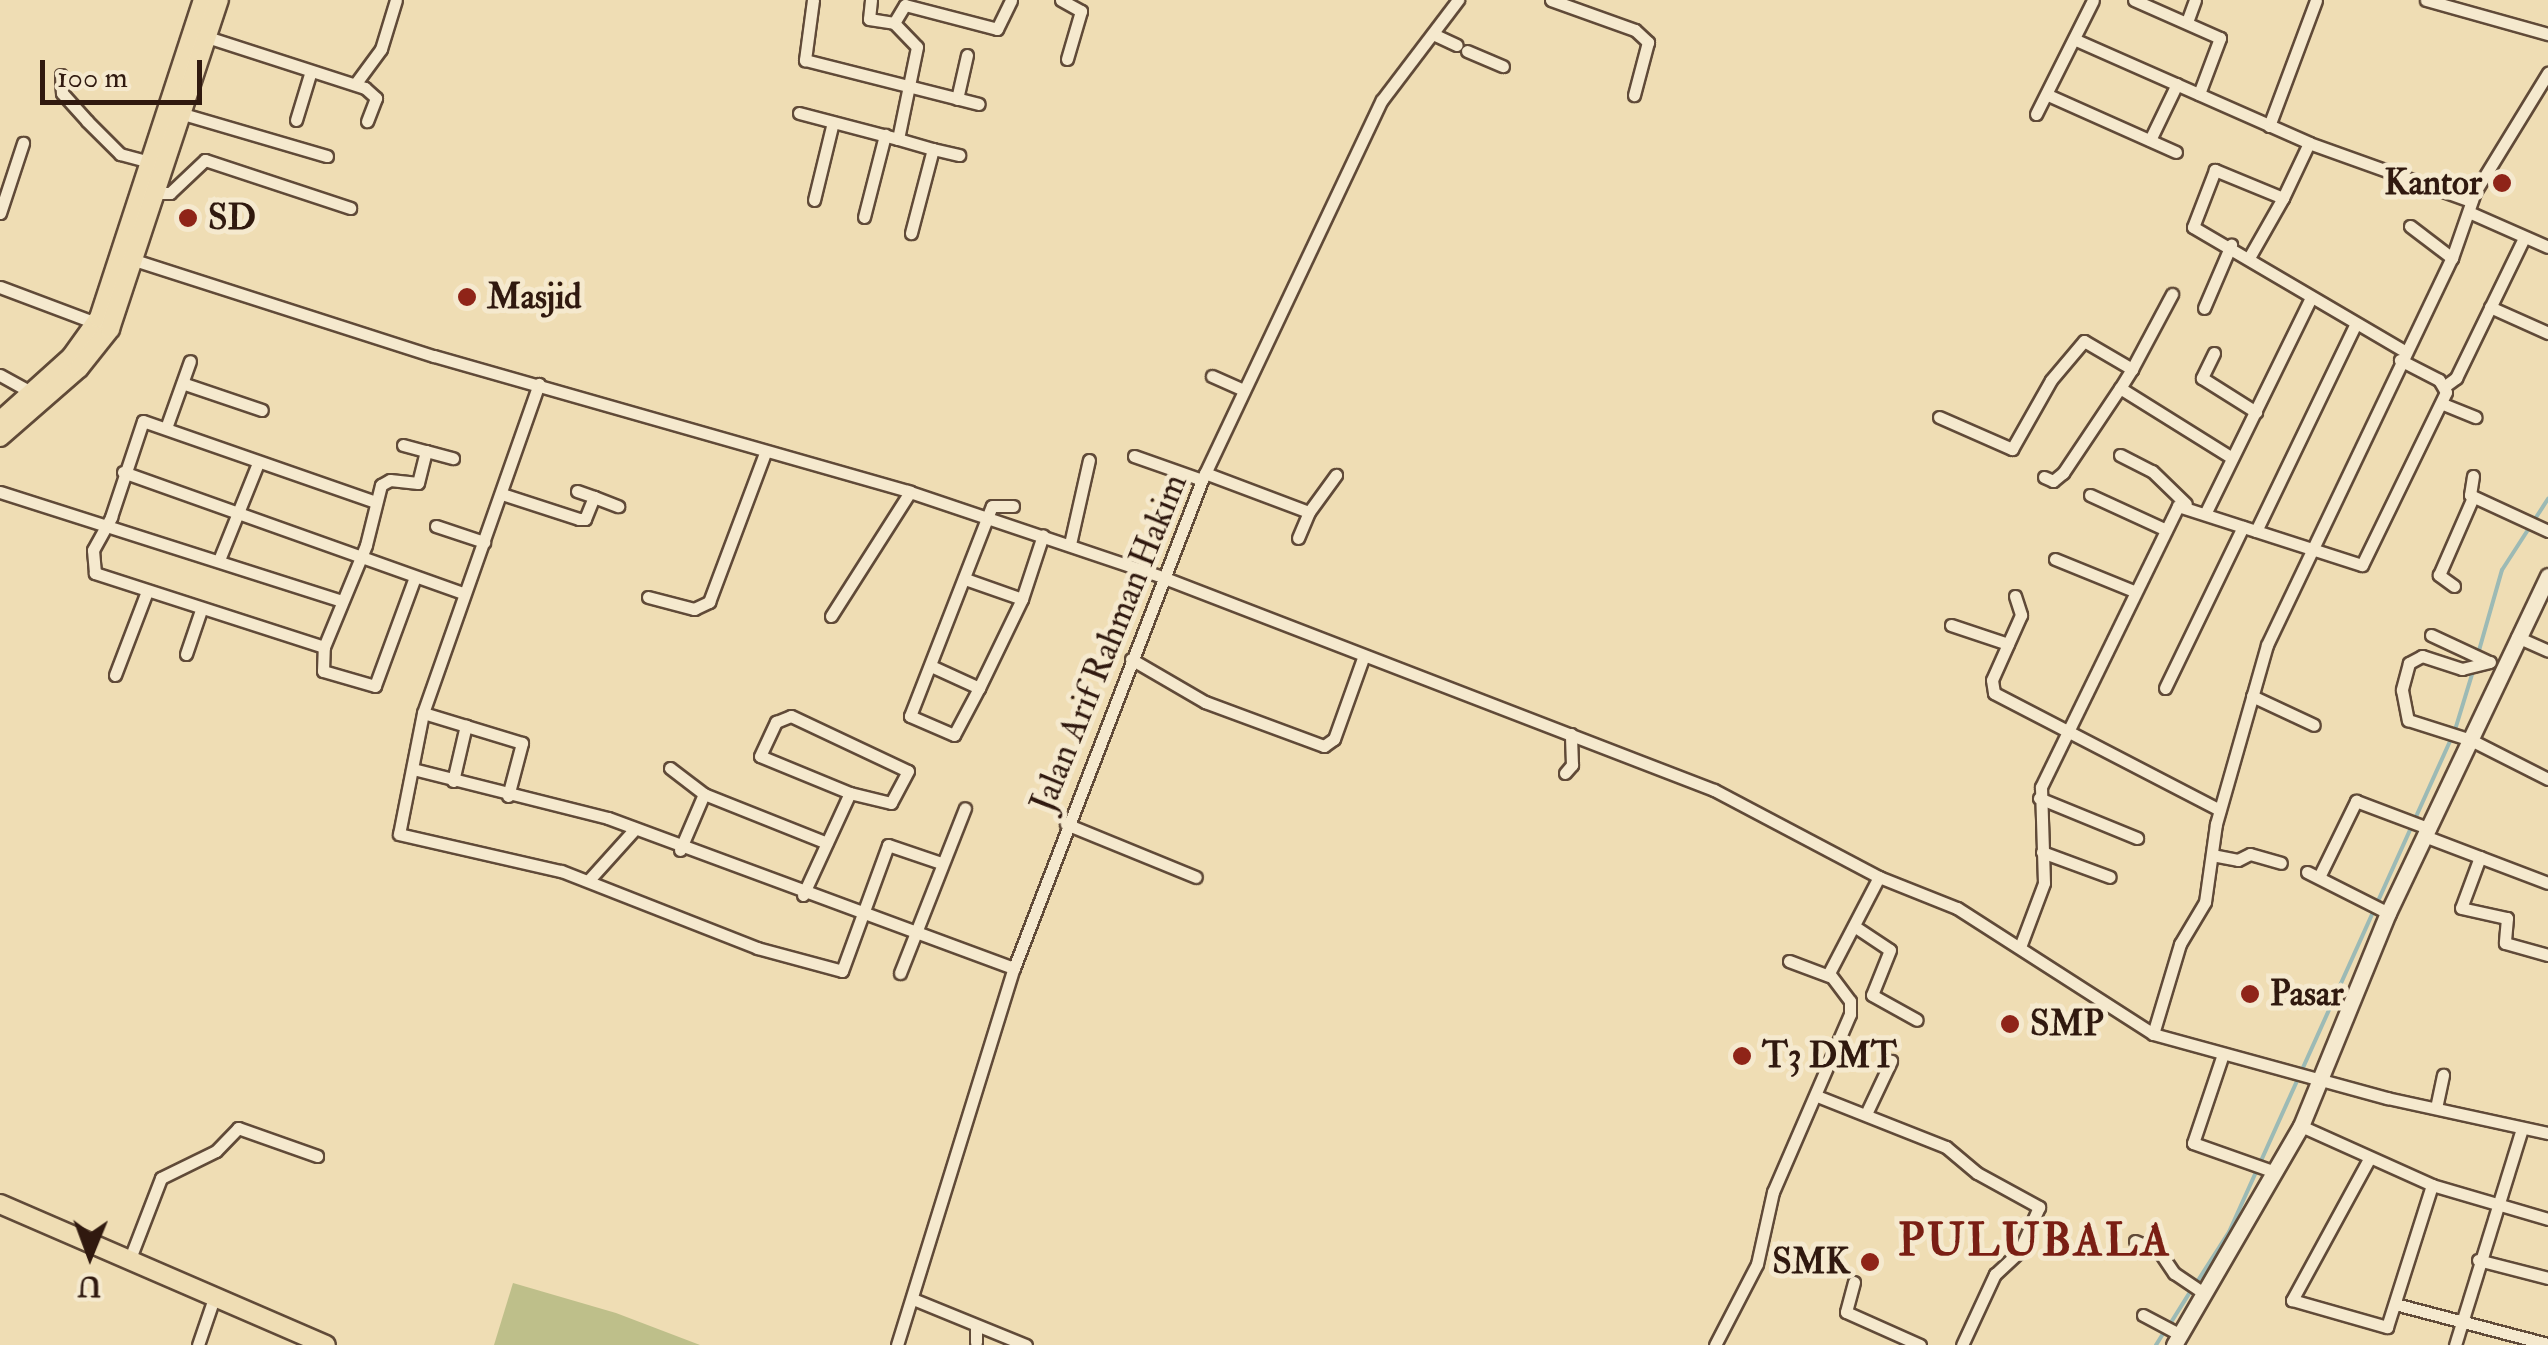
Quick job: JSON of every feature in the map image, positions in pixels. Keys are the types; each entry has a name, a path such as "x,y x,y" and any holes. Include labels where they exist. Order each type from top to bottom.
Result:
{"main road":[{"path":"0,436 97,347 110,329 150,162 203,0"},
{"path":"0,420 33,393 96,322 157,192 219,0"},
{"path":"0,1204 326,1345"}],"street":[{"path":"356,83 381,48 396,0"},
{"path":"814,0 805,60 978,104"},
{"path":"871,0 869,19 894,23 917,47 898,139"},
{"path":"894,23 901,5 997,29 1011,0"},
{"path":"1061,0 1081,11 1068,59"},
{"name":"Jalan Arif Rahman Hakim","path":"897,1345 1014,968 1162,577 1243,390 1382,100 1458,0"},
{"path":"1551,0 1635,30 1648,42 1634,95"},
{"path":"2036,114 2093,0"},
{"path":"2134,0 2221,41 2198,94"},
{"path":"2186,22 2196,0"},
{"path":"2269,126 2316,0"},
{"path":"2426,0 2548,34"},
{"path":"1433,34 1503,66"},
{"path":"207,37 356,83 376,98 367,121"},
{"path":"2076,40 2269,126 2472,207 2524,238 2548,247"},
{"path":"957,99 968,55"},
{"path":"296,120 311,71"},
{"path":"2153,1034 2182,938 2206,902 2220,810 2252,696 2309,550 2452,258 2472,207 2548,73"},
{"path":"61,76 62,93 120,154 150,162"},
{"path":"2150,140 2177,84"},
{"path":"2048,96 2176,152"},
{"path":"799,112 959,155"},
{"path":"183,114 327,156"},
{"path":"814,200 833,122"},
{"path":"864,217 884,135"},
{"path":"0,213 23,143"},
{"path":"2250,256 2310,143"},
{"path":"911,234 933,149"},
{"path":"157,192 170,193 205,160 350,208"},
{"path":"2283,198 2215,170 2193,227 2250,256 2445,386"},
{"path":"2410,226 2452,258"},
{"path":"2120,455 2152,471 2186,504 2309,550 2364,564 2443,404 2445,386 2456,378 2524,238"},
{"path":"2204,308 2231,246"},
{"path":"128,257 765,453 910,492 1162,577 1363,658 1714,790 1879,876 1957,908 2153,1034 2221,1061 2548,1133"},
{"path":"0,287 96,322"},
{"path":"2044,478 2053,481 2063,473 2120,388 2172,294"},
{"path":"2206,512 2311,298"},
{"path":"2490,307 2548,333"},
{"path":"2165,688 2355,325"},
{"path":"1939,417 2009,450 2079,342 2132,368"},
{"path":"2214,354 2202,378 2256,412"},
{"path":"166,428 190,362"},
{"path":"0,375 33,393"},
{"path":"1212,376 1243,390"},
{"path":"185,384 262,410"},
{"path":"538,384 424,713 417,770 402,836 588,881 758,948 839,971 891,842 941,863"},
{"path":"2120,388 2232,458"},
{"path":"2443,404 2475,417"},
{"path":"324,648 200,610 89,567 102,525 141,422 376,502"},
{"path":"402,446 453,458"},
{"path":"415,577 375,686 326,673 324,648 360,556 376,502 386,481 420,481 426,452"},
{"path":"648,597 694,609 710,602 765,453"},
{"path":"1134,456 1309,512"},
{"path":"1070,544 1089,460"},
{"path":"219,560 258,463"},
{"path":"123,472 239,510 463,593"},
{"path":"1298,538 1309,512 1336,475"},
{"path":"2473,476 2467,490 2473,497 2538,526"},
{"path":"576,491 618,506"},
{"path":"0,492 341,602"},
{"path":"832,616 910,492"},
{"path":"502,494 583,520 594,497"},
{"path":"2090,495 2164,529"},
{"path":"2454,586 2439,576 2473,497"},
{"path":"1013,506 996,502 968,580 910,716 946,736 957,732 1022,599 1043,536"},
{"path":"2020,947 2043,891 2039,798 2164,529 2186,504"},
{"path":"436,526 484,542"},
{"path":"2054,559 2134,591"},
{"path":"2548,576 2516,637 2485,661 2462,669 2422,656 2403,676 2408,720 2465,738 2548,779"},
{"path":"968,580 1022,599"},
{"path":"115,675 147,591"},
{"path":"2015,596 2022,611 1992,680 1994,693 2220,810"},
{"path":"186,654 200,610"},
{"path":"1951,625 2008,644"},
{"path":"2431,635 2485,661"},
{"path":"2516,637 2546,650"},
{"path":"1130,659 1206,702 1324,746 1334,739 1363,658"},
{"path":"2143,1315 2173,1334 2197,1289 2301,1126 2309,1078 2465,738 2485,661"},
{"path":"931,666 979,688"},
{"path":"2252,696 2314,725"},
{"path":"424,713 522,743 508,796"},
{"path":"791,716 908,771 891,804 850,793 760,756 776,722 791,716"},
{"path":"453,780 466,725"},
{"path":"1565,773 1572,765 1571,734"},
{"path":"670,768 704,794 827,843"},
{"path":"417,770 634,830 802,895 1014,968"},
{"path":"802,895 850,793"},
{"path":"680,850 704,794"},
{"path":"2039,798 2137,838"},
{"path":"2385,911 2312,875 2356,801 2480,857 2548,882"},
{"path":"900,972 965,808"},
{"path":"1066,824 1196,878"},
{"path":"588,881 634,830"},
{"path":"2042,852 2110,877"},
{"path":"2212,855 2238,860 2250,854 2281,863"},
{"path":"2480,857 2461,908 2508,918 2505,943 2548,955"},
{"path":"1829,976 1879,876"},
{"path":"1854,926 1890,950 1872,995 1917,1020"},
{"path":"1715,1345 1758,1264 1773,1192 1850,1014 1850,1001 1829,976 1789,962"},
{"path":"1866,1114 1891,1061"},
{"path":"2221,1061 2193,1143 2272,1170"},
{"path":"2436,1108 2444,1075"},
{"path":"1817,1096 1946,1147 1977,1173 2040,1207 2019,1252 1995,1274 1962,1345"},
{"path":"2301,1126 2369,1160 2432,1184 2548,1219"},
{"path":"129,1261 161,1178 216,1151 238,1128 318,1156"},
{"path":"2455,1345 2478,1260 2522,1128"},
{"path":"2369,1160 2292,1300 2385,1327 2432,1184"},
{"path":"2135,1241 2167,1257 2174,1274 2197,1289"},
{"path":"2478,1260 2548,1278"},
{"path":"1854,1282 1846,1312 1920,1345"},
{"path":"198,1345 214,1298"},
{"path":"912,1299 958,1312 976,1327 1026,1345"},
{"path":"2395,1304 2548,1344"},
{"path":"976,1327 976,1342"}],"green space":[{"path":"513,1283 616,1313 700,1345 494,1345"}],"waterway":[{"path":"2478,654 2502,570 2548,499"},
{"path":"2455,730 2474,668"},
{"path":"2197,1282 2229,1232 2451,739"},
{"path":"2170,1324 2191,1290"},
{"path":"2156,1345 2164,1332"}],"place":[{"name":"Kantor","path":"2502,183"},
{"name":"SD","path":"188,218"},
{"name":"Masjid","path":"467,297"},
{"name":"Pasar","path":"2250,994"},
{"name":"SMP","path":"2010,1024"},
{"name":"T3 DMT","path":"1742,1056"},
{"name":"SMK","path":"1870,1262"}],"district":[{"name":"PULUBALA","path":"2035,1242"}]}
